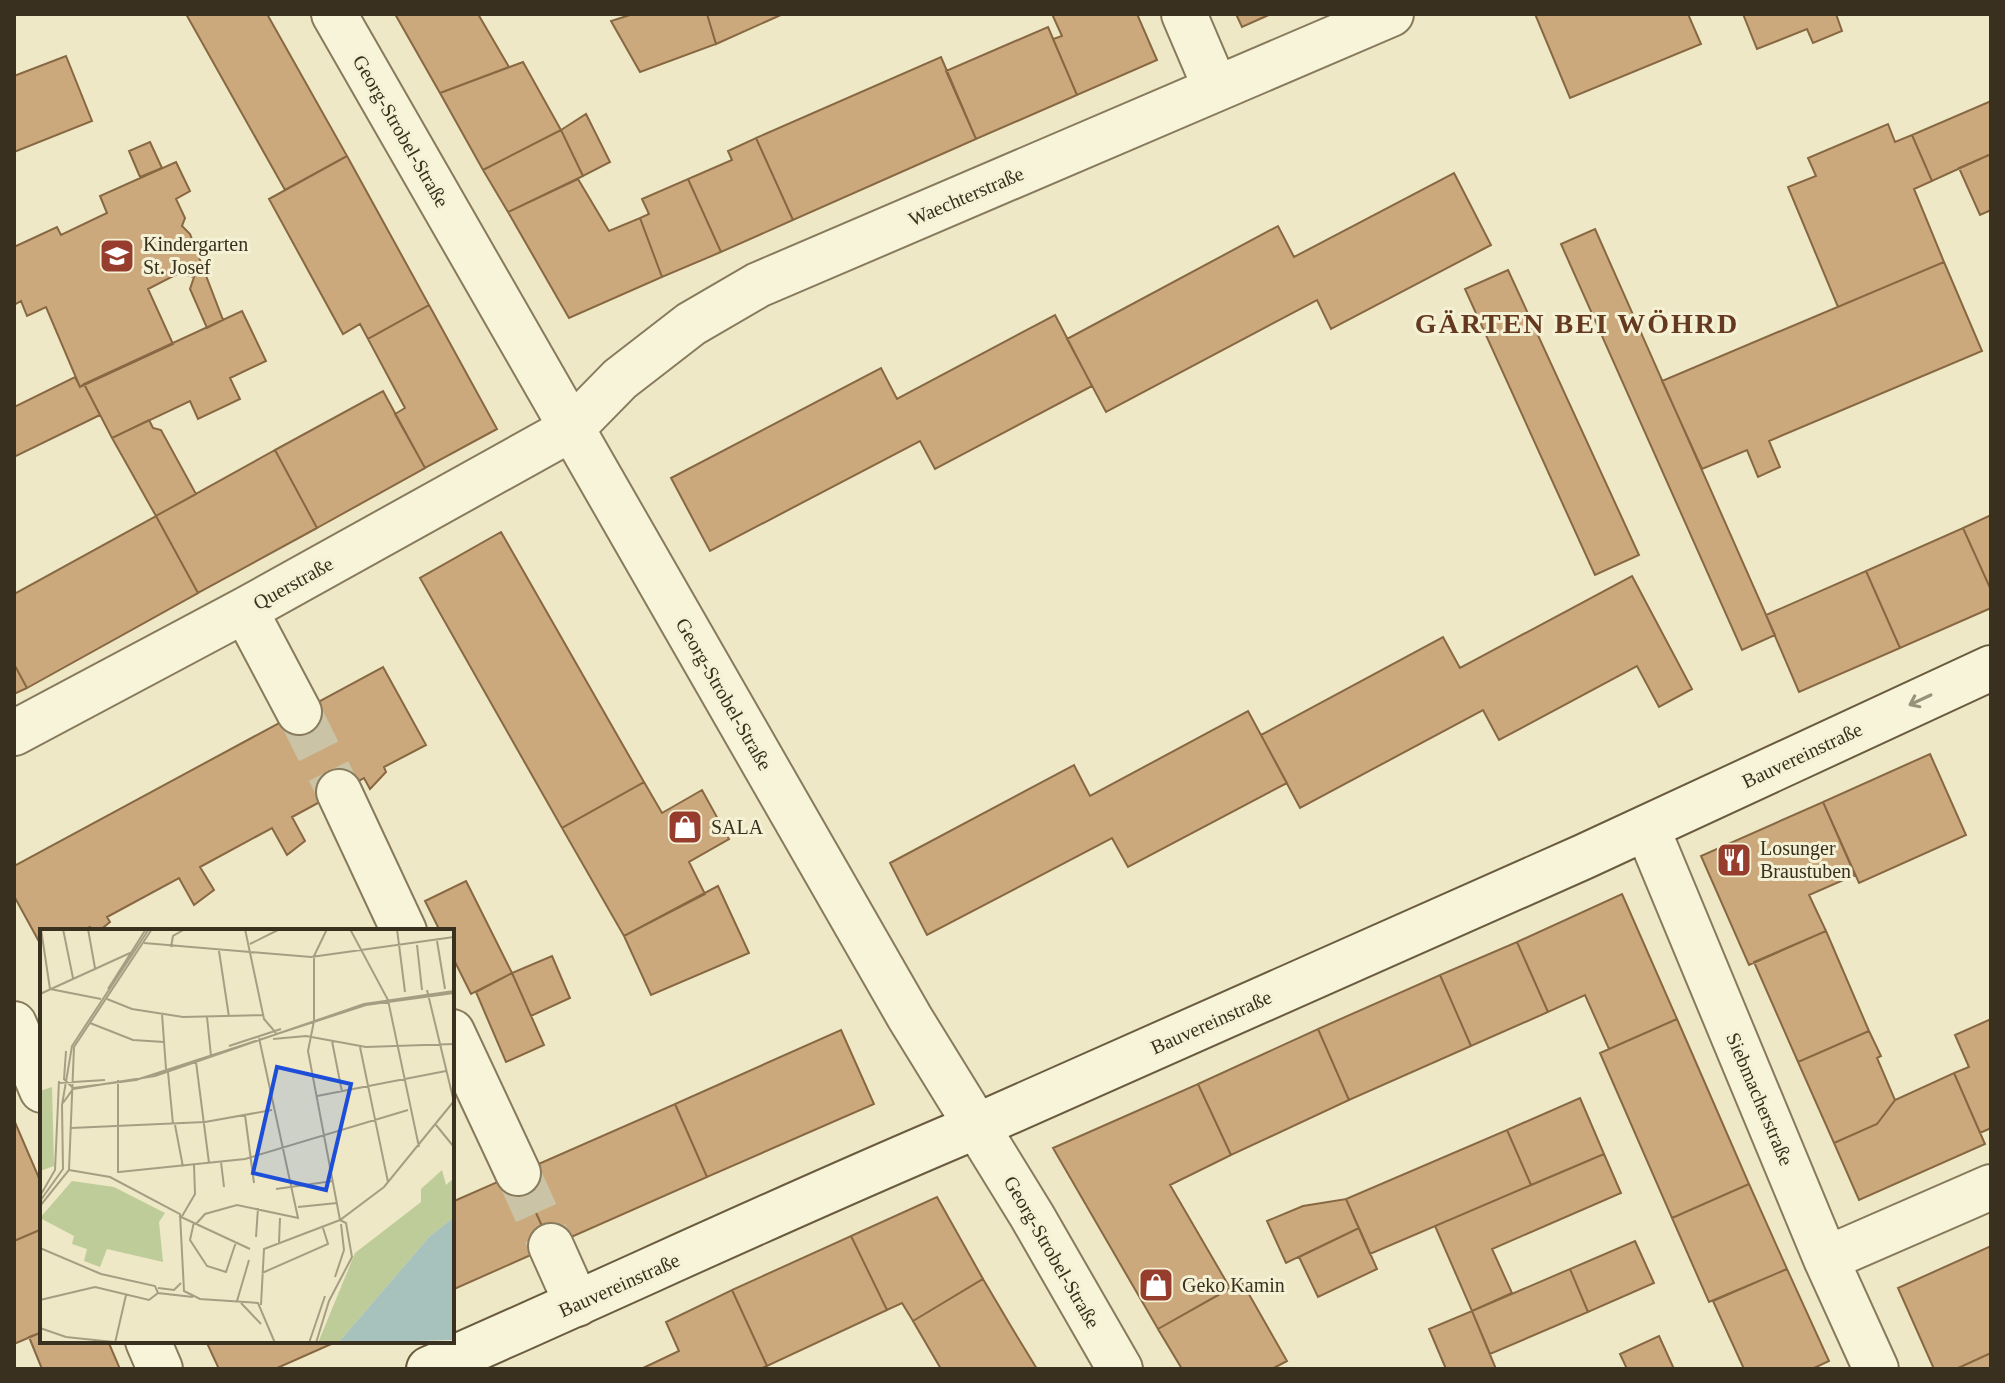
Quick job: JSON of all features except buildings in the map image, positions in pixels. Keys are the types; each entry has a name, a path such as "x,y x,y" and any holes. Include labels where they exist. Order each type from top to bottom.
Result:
{"street":[{"name":"Georg-Strobel-Straße","path":"334,14 910,1018 1032,1216 1120,1369"},
{"path":"1184,14 1216,89"},
{"name":"Waechterstraße","path":"571,429 620,379 691,324 758,285 1391,14"},
{"name":"Querstraße","path":"14,733 245,610 571,429"},
{"path":"245,610 299,712"},
{"name":"Bauvereinstraße","path":"429,1369 1647,828 1991,668"},
{"path":"339,792 403,929"},
{"name":"Siebmacherstraße","path":"1647,828 1826,1259 1876,1369"},
{"path":"14,1024 40,1085"},
{"path":"454,1036 518,1173"},
{"path":"1826,1259 1991,1187"},
{"path":"551,1246 577,1304"},
{"path":"149,1343 160,1369"}],"tunnel":[{"path":"299,712 339,792"},
{"path":"518,1173 551,1246"}],"place":[{"name":"Kindergarten St. Josef","path":"117,256"},
{"name":"SALA","path":"685,827"},
{"name":"Losunger Braustuben","path":"1734,860"},
{"name":"Geko Kamin","path":"1156,1285"}],"district":[{"name":"GÄRTEN BEI WÖHRD","path":"1577,323"}]}
